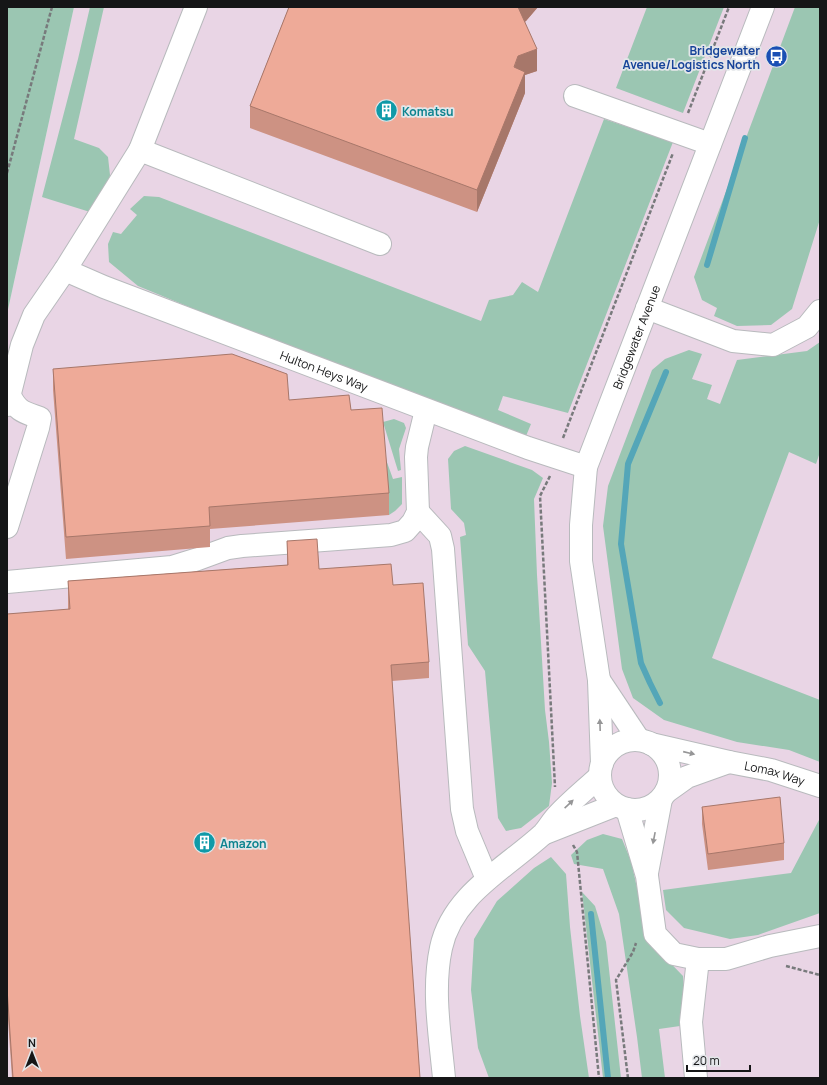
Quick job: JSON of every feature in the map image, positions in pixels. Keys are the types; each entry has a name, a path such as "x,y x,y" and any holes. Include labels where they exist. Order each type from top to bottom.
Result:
{"street":[{"path":"7,527 40,418 20,410 8,401 22,345 34,314 65,270 140,150 196,7"},
{"name":"Bridgewater Avenue","path":"601,770 599,680 581,561 581,525 586,467 763,7"},
{"path":"575,96 710,144"},
{"path":"140,150 380,244"},
{"name":"Hulton Heys Way","path":"65,270 104,287 426,410 528,448 586,467"},
{"path":"647,308 733,341 773,345 807,327 820,311"},
{"path":"7,582 172,567 228,548 391,535 405,531 413,522 418,512 416,457 426,410"},
{"path":"418,512 440,536 443,549 462,809 466,831 487,879"},
{"name":"Bridgewater Avenue","path":"599,680 645,742"},
{"path":"444,1078 438,1008 437,974 441,947 449,923 462,906 487,879 544,833 556,816 601,770 607,754 616,746 627,741 645,742 660,750 667,760 670,770 670,782 663,796 646,876"},
{"name":"Lomax Way","path":"645,742 729,762 771,770 820,786"},
{"name":"Lomax Way","path":"663,796 687,777 729,762"},
{"path":"601,770 602,787 608,797 621,807 636,810 645,809 654,805 663,796"},
{"path":"544,833 621,807"},
{"path":"621,807 646,876 655,934 674,954 698,959 726,959 770,946 820,936"},
{"path":"696,1078 691,1022 698,959"}],"path":[{"path":"7,173 52,7"},
{"path":"628,1078 616,980 633,952 638,937"}],"shaded area":[{"path":"74,7 820,7 820,1078 7,1078 7,314"}],"green space":[{"path":"7,7 74,7 7,314"},
{"path":"90,7 104,7 74,139 99,148 108,157 110,175 108,188 90,212 42,197"},
{"path":"647,7 724,7 683,113 616,88"},
{"path":"795,7 820,7 820,219 792,309 771,325 737,326 714,316 717,308 702,300 694,277"},
{"path":"604,119 673,142 568,413 503,396 498,410 531,424 526,436 272,341 138,286 109,262 108,244 113,232 121,234 137,215 130,209 144,196 159,197 481,321 489,300 513,295 522,282 538,292"},
{"path":"820,342 820,452 816,464 789,452 712,658 820,700 820,762 789,750 737,742 664,720 633,698 622,669 603,526 608,486 652,370 665,359 689,350 702,354 692,379 712,385 707,399 720,404 737,360 807,351"},
{"path":"394,419 404,423 406,428 399,449 401,470 398,471 383,422"},
{"path":"465,446 532,470 543,478 534,499 545,710 552,783 549,806 521,828 506,831 498,818 485,671 468,645 460,537 466,535 464,523 451,509 448,459 454,451"},
{"path":"384,454 393,479 402,477 402,504 389,515"},
{"path":"820,818 820,913 758,935 730,939 684,928 666,910 663,890 791,873"},
{"path":"603,834 622,839 631,861 649,941 683,976 685,999 680,1026 659,1029 665,1078 642,1078 619,914 603,869 574,864 571,855 587,840"},
{"path":"551,857 566,874 570,927 580,1016 589,1078 489,1078 478,1048 471,990 474,939 497,901 534,868"},
{"path":"582,892 595,906 606,942 621,1078 603,1078"}],"building":[{"name":"Komatsu","path":"289,7 518,7 537,49 518,56 514,67 525,72 477,190 250,106"},
{"path":"232,354 287,374 289,400 349,395 351,410 382,408 389,493 209,507 210,526 66,537 53,369"},
{"name":"Amazon","path":"317,539 319,569 391,564 393,585 423,583 429,662 391,665 420,1078 13,1078 7,988 7,614 70,609 68,581 288,565 287,541"},
{"path":"780,797 784,843 708,854 702,807"}],"waterway":[{"path":"707,265 745,138"},
{"path":"660,703 641,663 621,544 628,464 666,372"},
{"path":"591,914 608,1078"}],"place":[{"name":"Bridgewater Avenue/Logistics North","path":"776,57"},
{"name":"Komatsu","path":"387,111"},
{"name":"Amazon","path":"205,843"}]}
